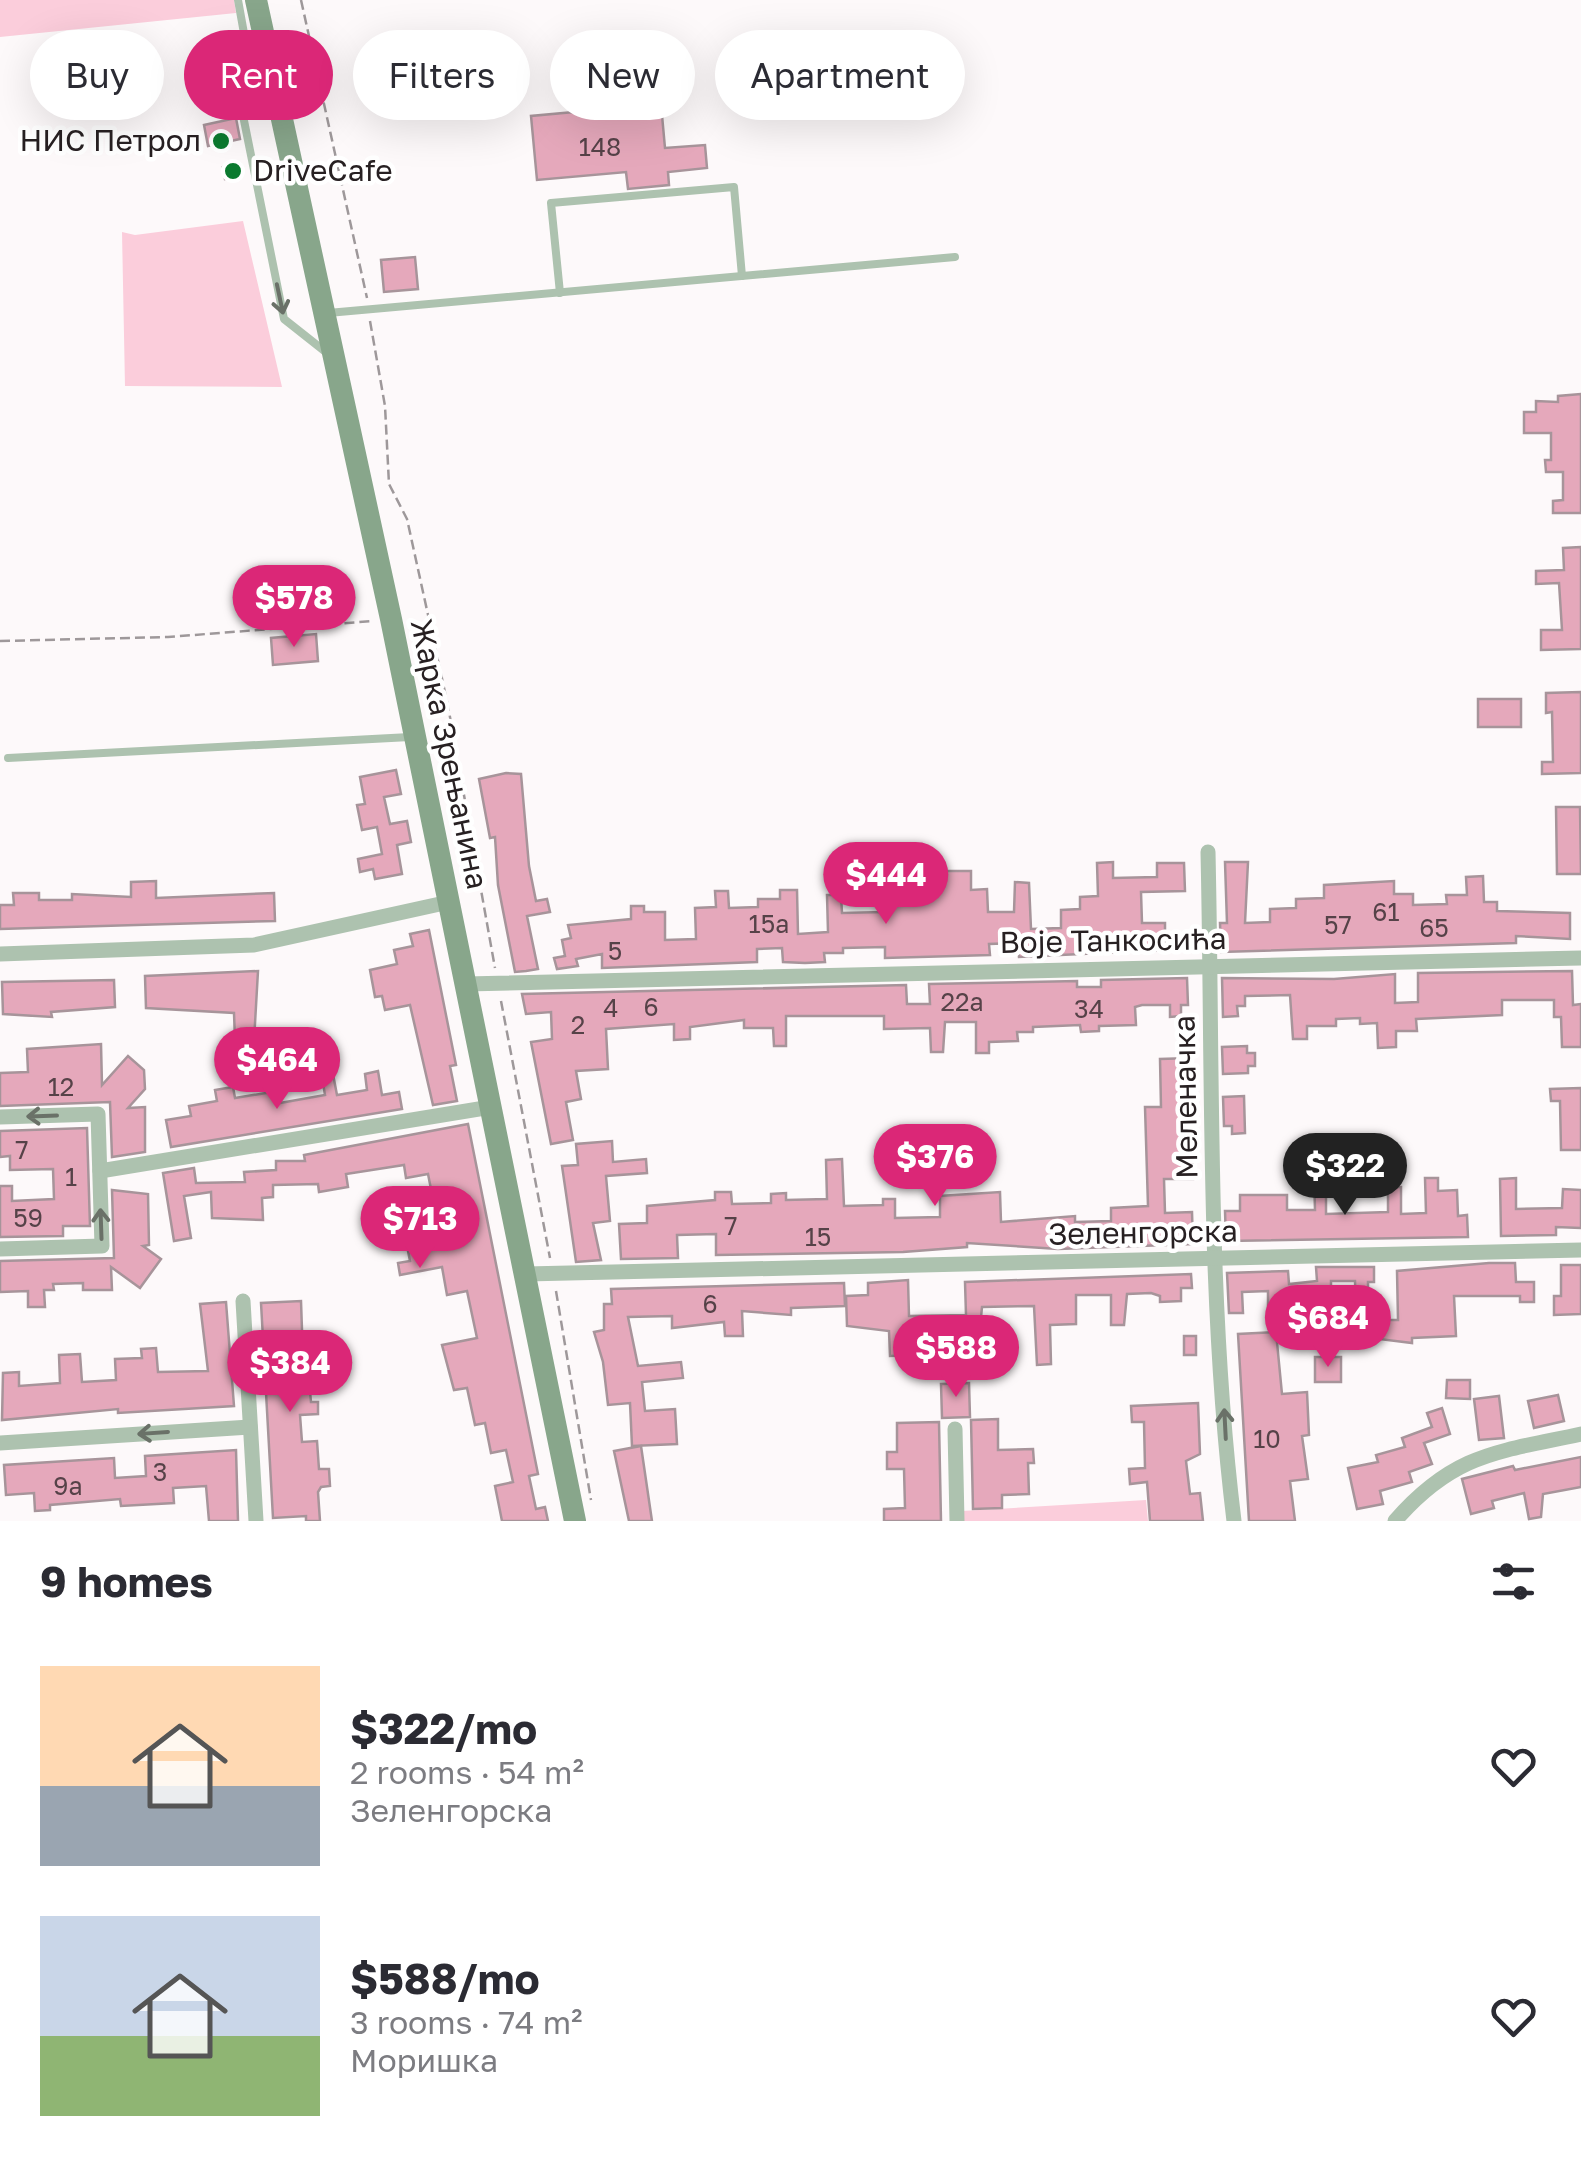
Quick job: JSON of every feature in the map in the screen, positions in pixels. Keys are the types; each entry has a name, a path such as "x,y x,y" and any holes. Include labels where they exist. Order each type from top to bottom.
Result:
{"main road":[{"name":"Жарка Зрењанина","path":"256,0 390,619 575,1521"}],"street":[{"name":"Меленачка","path":"1208,852 1218,1259 1227,1461 1234,1521"},
{"path":"0,954 254,945 448,902"},
{"name":"Воје Танкосића","path":"466,984 1581,958"},
{"path":"100,1171 491,1107"},
{"path":"0,1117 98,1114 102,1246 0,1249"},
{"name":"Зеленгорска","path":"526,1274 1581,1250"},
{"path":"243,1301 256,1521"},
{"path":"0,1443 250,1427"},
{"path":"955,1429 957,1521"},
{"path":"1394,1521 1438,1477 1464,1462 1581,1434"}],"lane":[{"path":"238,0 247,50 233,66 284,319 334,358"},
{"path":"560,292 552,203 697,190 734,187 742,276"},
{"path":"324,314 955,257"},
{"path":"8,758 414,736"}],"path":[{"path":"301,0 369,310 386,406 389,484 407,520 444,687 592,1502"},
{"path":"0,642 168,637 390,619"}],"shaded area":[{"path":"0,0 234,0 236,13 69,30 30,30 30,34 0,37"},
{"path":"243,221 282,387 125,386 122,232 135,235"},
{"path":"1146,1500 1148,1521 962,1521 962,1511"}],"building":[{"path":"550,114 550,120 662,120 665,148 705,145 707,168 668,172 669,185 628,189 626,172 537,180 531,116"},
{"name":"НИС Петрол","path":"236,120 240,139 208,146 204,125"},
{"path":"240,164 242,175 225,179 223,167"},
{"path":"415,257 418,289 384,292 381,260"},
{"path":"1581,394 1581,513 1553,513 1553,501 1563,500 1563,472 1546,472 1545,460 1551,460 1551,433 1524,433 1524,412 1536,412 1536,401 1558,402 1558,396"},
{"path":"1581,547 1581,649 1541,650 1541,630 1562,630 1559,583 1536,584 1536,571 1564,570 1563,548"},
{"path":"316,634 318,661 273,665 271,638"},
{"path":"1581,692 1581,773 1542,774 1542,762 1553,762 1552,712 1546,713 1546,693"},
{"path":"1478,699 1521,699 1521,727 1478,727"},
{"path":"396,770 401,794 384,797 390,824 407,821 411,842 397,845 402,874 375,879 373,869 360,872 358,859 382,854 377,827 362,830 357,805 365,804 360,777"},
{"path":"521,774 536,901 547,899 550,912 527,916 538,969 515,972 498,885 495,837 490,838 479,779"},
{"path":"1556,807 1580,807 1581,874 1557,874"},
{"path":"1113,862 1113,878 1157,877 1157,863 1184,863 1185,891 1141,892 1142,923 1165,923 1165,950 1019,957 1018,943 989,944 990,955 885,958 885,947 843,948 843,953 824,953 825,962 805,963 783,962 782,948 757,949 757,962 602,968 602,954 576,959 578,966 557,969 554,958 565,956 562,940 571,938 568,925 631,919 631,906 644,906 644,912 665,912 665,940 696,939 695,908 716,907 715,891 728,891 729,908 758,907 758,899 780,899 780,890 797,890 798,934 828,932 827,895 841,895 842,913 884,912 884,901 929,899 929,871 971,871 971,890 987,889 988,912 1014,912 1015,882 1029,883 1031,929 1061,928 1061,910 1080,909 1080,897 1098,896 1097,863"},
{"path":"1225,862 1248,862 1245,923 1270,922 1270,909 1296,908 1296,899 1324,898 1324,885 1394,881 1394,894 1413,894 1413,905 1447,904 1446,895 1467,895 1466,877 1483,876 1484,902 1497,902 1497,911 1570,913 1570,939 1516,936 1516,943 1221,952 1220,923 1227,923"},
{"path":"156,881 156,898 274,893 275,921 0,929 0,905 14,905 13,893 39,893 39,900 72,900 72,894 131,897 131,882"},
{"path":"429,930 456,1065 450,1066 457,1101 433,1105 410,1005 385,1010 382,996 375,997 370,970 397,964 394,950 413,946 410,934"},
{"path":"258,971 254,1041 235,1041 234,1013 146,1008 145,976"},
{"path":"1572,971 1573,1005 1581,1004 1581,1047 1562,1047 1561,1017 1554,1017 1554,1000 1502,1000 1502,1015 1416,1019 1417,1031 1396,1031 1396,1047 1378,1048 1377,1023 1360,1024 1360,1018 1336,1019 1336,1026 1307,1026 1307,1039 1293,1039 1290,995 1245,996 1245,1006 1237,1006 1238,1016 1223,1017 1222,978 1334,979 1395,974 1395,1003 1418,1002 1418,973"},
{"path":"1187,978 1188,1005 1181,1005 1181,1016 1170,1017 1170,1005 1142,1005 1135,1007 1136,1025 1099,1026 1099,1031 1081,1032 1080,1025 1033,1027 1033,1032 1017,1032 1018,1041 989,1042 989,1053 976,1053 976,1022 945,1022 943,1052 931,1052 930,1028 884,1029 884,1016 786,1016 786,1046 774,1046 773,1028 744,1028 744,1020 690,1027 690,1039 674,1040 674,1024 606,1029 608,1069 576,1071 581,1099 566,1102 573,1140 551,1144 531,1042 552,1039 551,1012 526,1014 522,994 906,985 907,1004 930,1004 929,984 1077,981 1077,987 1101,987 1101,980"},
{"path":"114,980 115,1007 51,1012 52,1017 3,1014 2,982"},
{"path":"101,1044 102,1085 128,1056 144,1070 145,1089 128,1108 145,1107 145,1152 112,1157 110,1102 0,1106 0,1073 28,1072 27,1049"},
{"path":"1247,1046 1247,1053 1255,1053 1255,1066 1248,1066 1248,1073 1223,1074 1222,1047"},
{"path":"1191,1058 1193,1179 1164,1179 1165,1213 1192,1212 1193,1244 1058,1249 967,1243 967,1247 903,1252 716,1255 716,1234 677,1235 678,1258 621,1259 619,1224 647,1223 647,1206 715,1200 715,1192 731,1192 732,1204 771,1203 771,1194 786,1193 786,1200 827,1199 826,1160 842,1159 844,1206 883,1205 883,1199 895,1199 895,1218 940,1217 940,1196 1000,1192 1001,1222 1075,1216 1075,1222 1111,1221 1111,1208 1148,1206 1145,1107 1161,1107 1160,1059"},
{"path":"332,1069 337,1095 367,1090 365,1074 378,1071 382,1095 399,1092 402,1109 171,1147 166,1120 191,1116 189,1106 217,1101 215,1090 233,1087 235,1098 278,1091 280,1103 325,1095 321,1071"},
{"path":"1581,1088 1581,1150 1561,1150 1560,1101 1551,1101 1550,1089"},
{"path":"1244,1096 1245,1133 1232,1134 1232,1126 1224,1126 1223,1097"},
{"path":"468,1124 538,1474 529,1476 536,1509 545,1507 548,1521 502,1521 495,1486 513,1482 506,1450 491,1453 485,1423 475,1425 467,1388 454,1390 442,1345 477,1338 467,1291 447,1295 442,1267 400,1275 398,1263 410,1261 404,1231 438,1224 428,1174 406,1178 404,1165 346,1174 348,1187 319,1192 318,1184 273,1185 273,1197 262,1198 263,1220 212,1218 211,1192 184,1196 191,1238 174,1241 163,1173 194,1168 196,1183 245,1182 244,1172 276,1170 276,1161 305,1161 304,1155"},
{"path":"87,1128 90,1226 63,1226 63,1236 0,1237 0,1186 12,1186 12,1201 54,1199 53,1169 10,1170 10,1156 0,1157 0,1131"},
{"path":"612,1141 613,1162 646,1159 647,1173 606,1176 610,1221 593,1223 601,1260 576,1262 562,1166 578,1165 576,1144"},
{"path":"1314,1175 1326,1175 1326,1214 1388,1212 1388,1187 1401,1187 1401,1214 1426,1213 1425,1178 1438,1178 1438,1191 1457,1190 1458,1216 1467,1215 1468,1237 1226,1241 1225,1211 1240,1211 1240,1195 1287,1195 1287,1210 1315,1210"},
{"path":"1516,1178 1516,1209 1562,1208 1563,1189 1581,1190 1581,1228 1556,1227 1556,1235 1501,1236 1500,1179"},
{"path":"112,1190 148,1194 149,1245 143,1246 161,1259 140,1288 111,1267 112,1290 83,1290 83,1283 53,1284 54,1290 44,1290 45,1307 28,1307 28,1291 0,1292 0,1261 114,1258"},
{"path":"1515,1263 1516,1282 1534,1282 1534,1302 1520,1302 1520,1296 1454,1296 1456,1336 1412,1338 1412,1343 1379,1339 1379,1320 1398,1320 1397,1271"},
{"path":"1561,1265 1581,1265 1581,1314 1554,1315 1554,1296 1561,1296"},
{"path":"1316,1267 1374,1267 1374,1282 1368,1282 1368,1313 1356,1313 1355,1281 1331,1281 1331,1311 1307,1311 1307,1316 1293,1318 1292,1309 1268,1310 1268,1291 1242,1292 1243,1313 1229,1313 1227,1273 1288,1271 1289,1284 1317,1281"},
{"path":"1191,1274 1192,1288 1181,1288 1181,1301 1160,1302 1160,1296 1151,1293 1127,1294 1124,1325 1111,1325 1111,1295 1076,1295 1076,1324 1050,1325 1051,1364 1037,1365 1034,1306 982,1307 979,1339 914,1343 914,1355 890,1356 889,1331 847,1326 846,1296 868,1295 868,1283 908,1280 909,1316 966,1315 965,1282"},
{"path":"844,1283 845,1306 791,1308 791,1315 742,1311 743,1336 725,1336 724,1322 672,1328 672,1316 628,1317 638,1366 681,1362 683,1378 642,1382 645,1411 675,1409 677,1444 632,1446 630,1403 608,1405 603,1362 594,1332 604,1330 604,1304 612,1304 611,1289"},
{"path":"301,1301 303,1359 307,1359 311,1402 318,1402 318,1414 300,1415 302,1442 317,1441 319,1469 329,1469 330,1486 321,1487 318,1492 320,1521 306,1521 306,1516 273,1518 261,1303"},
{"path":"226,1302 234,1406 118,1413 118,1409 2,1420 3,1373 19,1372 19,1386 60,1383 59,1355 80,1354 82,1382 116,1380 115,1359 142,1358 141,1349 156,1348 158,1372 208,1371 200,1304"},
{"path":"1276,1332 1282,1394 1307,1392 1309,1435 1302,1436 1308,1479 1290,1481 1295,1521 1249,1521 1238,1334"},
{"path":"1184,1336 1196,1336 1196,1355 1184,1355"},
{"path":"1315,1357 1341,1357 1341,1382 1315,1382"},
{"path":"1447,1380 1470,1380 1470,1399 1446,1398"},
{"path":"969,1383 970,1417 942,1418 941,1384"},
{"path":"1558,1395 1564,1421 1534,1428 1528,1401"},
{"path":"1499,1396 1504,1438 1479,1440 1474,1399"},
{"path":"1198,1403 1200,1454 1186,1461 1190,1494 1200,1493 1203,1521 1150,1521 1147,1482 1130,1484 1129,1469 1145,1468 1144,1422 1132,1422 1131,1406"},
{"path":"1442,1408 1450,1434 1424,1443 1432,1464 1409,1472 1412,1482 1380,1491 1383,1504 1357,1509 1348,1468 1378,1462 1376,1455 1405,1447 1402,1438 1432,1427 1427,1413"},
{"path":"998,1419 998,1450 1033,1449 1034,1463 1028,1463 1029,1494 1002,1495 1002,1508 973,1509 971,1420"},
{"path":"939,1422 941,1521 884,1521 884,1509 905,1508 904,1469 887,1469 887,1452 897,1452 897,1423"},
{"path":"641,1446 652,1521 629,1521 614,1451"},
{"path":"236,1450 238,1521 209,1521 206,1486 173,1488 174,1503 121,1506 120,1499 50,1505 50,1510 35,1511 34,1493 6,1495 4,1465 114,1458 115,1478 146,1476 145,1456"},
{"path":"1581,1457 1581,1487 1543,1494 1541,1517 1529,1519 1524,1493 1492,1501 1494,1508 1471,1514 1462,1479 1513,1466 1515,1470"}],"place":[{"name":"НИС Петрол","path":"221,141"},
{"name":"DriveCafe","path":"233,171"}]}
